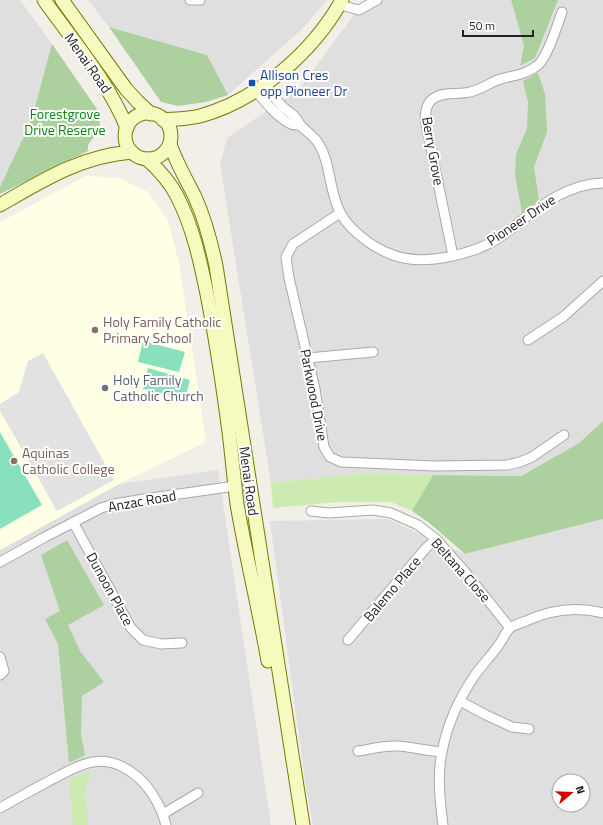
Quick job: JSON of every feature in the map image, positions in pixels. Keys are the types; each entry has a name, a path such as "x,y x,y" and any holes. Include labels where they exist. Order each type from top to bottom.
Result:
{"main road":[{"name":"Menai Road","path":"44,0 102,80 118,107 126,132"},
{"name":"Menai Road","path":"62,0 126,89 151,114"},
{"path":"163,120 200,116 240,100 261,88 284,70 310,44 341,2"},
{"path":"100,157 126,132 132,120 139,116 151,114 160,116 170,128 170,140 166,150 161,155 154,159 139,158 128,148 126,132"},
{"path":"170,140 200,116"},
{"name":"Menai Road","path":"170,140 175,158 195,198 207,227 216,266 303,825"},
{"path":"0,205 54,174 100,157 132,152"},
{"name":"Menai Road","path":"147,159 164,176 177,195 198,249 213,326 243,537 270,669 294,825"},
{"name":"Anzac Road","path":"235,486 250,484"}],"street":[{"path":"190,0 200,0"},
{"path":"341,2 359,10 377,0"},
{"name":"Berry Grove","path":"453,256 425,119 426,106 434,97 446,94 470,92 483,88 496,81 528,72 539,64 553,39 562,12"},
{"name":"Pioneer Drive","path":"261,88 296,118 300,125 315,139 321,148 333,196 340,212 349,225 365,240 394,256 419,260 438,259 466,253 502,236 553,197 573,188 589,184 603,183"},
{"name":"Parkwood Drive","path":"340,212 293,244 286,257 289,278 315,389 324,447 330,457 341,462 435,466 507,465 532,457 564,435"},
{"path":"528,340 563,316 603,281"},
{"path":"308,358 373,352"},
{"name":"Anzac Road","path":"0,562 96,510 114,504 235,486"},
{"name":"Beltana Close","path":"311,510 329,513 373,510 391,513 418,525 436,539 466,573 510,628"},
{"name":"Dunoon Place","path":"73,522 131,628 143,640 161,644 182,643"},
{"name":"Balemo Place","path":"348,640 426,548 436,539"},
{"path":"444,825 440,795 442,752 451,722 460,701 475,675 510,628 541,614 561,610 589,610 603,613"},
{"path":"0,657 4,671 0,675"},
{"path":"460,701 512,727 529,729"},
{"path":"358,751 385,746 397,746 442,752"},
{"path":"0,808 72,768 89,763 113,763 124,767 139,778 157,802 166,825"},
{"path":"162,814 198,793"}],"shaded area":[{"path":"0,0 20,0 52,44 31,121 0,187"},
{"path":"88,0 327,0 302,29 228,95 207,55 109,27"},
{"path":"368,0 511,0 524,46 520,66 535,58 558,0 603,0 603,421 579,443 521,476 366,473 271,483 220,164 227,138 300,88 362,4"},
{"name":"Holy Family Catholic Primary School","path":"86,176 119,178 148,192 167,218 179,263 206,442 119,484 0,550 0,222"},
{"path":"43,353 114,480 57,511 0,411 0,404 19,392 28,361"},
{"path":"218,470 271,825 0,825 0,550 119,484"},
{"path":"387,519 465,554 603,519 603,825 313,825 306,788 270,521"}],"green space":[{"path":"511,0 558,0 535,58 520,66 524,46"},
{"path":"109,27 207,55 228,95 206,102 178,106 161,102"},
{"name":"Forestgrove Drive Reserve","path":"52,44 99,112 100,128 88,145 88,151 0,194 0,187 31,121"},
{"path":"538,73 545,94 547,132 534,167 539,200 522,213 515,175 516,154 527,129 528,102 523,81"},
{"path":"143,341 185,352 179,372 138,362"},
{"path":"148,368 190,380 185,399 143,389"},
{"path":"603,421 603,519 465,554 428,522 412,511 433,475 521,476 579,443"},
{"path":"0,432 42,505 0,529"},
{"path":"366,473 433,475 412,511 391,502 339,502 273,508 271,483"},
{"path":"67,540 104,605 68,625 80,651 104,682 82,696 81,735 85,755 69,763 58,644 45,619 60,611 41,555"},
{"path":"91,770 85,793 88,825 72,825 69,780"}],"place":[{"name":"Allison Cres opp Pioneer Dr","path":"252,83"},
{"name":"Holy Family Catholic Primary School","path":"95,330"},
{"name":"Holy Family Catholic Church","path":"105,388"},
{"name":"Aquinas Catholic College","path":"14,461"}]}
